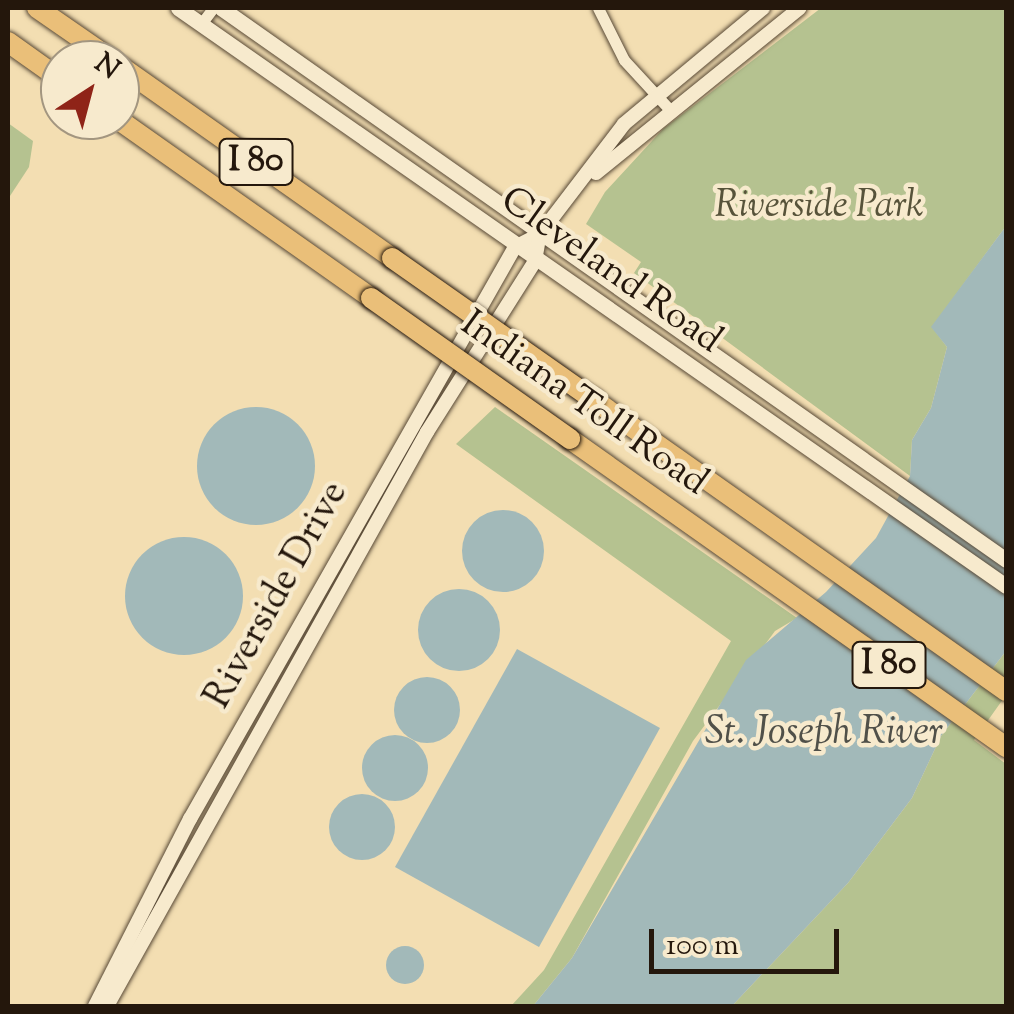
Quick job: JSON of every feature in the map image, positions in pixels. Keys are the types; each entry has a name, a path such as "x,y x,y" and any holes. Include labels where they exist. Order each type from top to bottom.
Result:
{"highway":[{"path":"37,8 83,40"},
{"path":"8,42 40,64"},
{"name":"Indiana Toll Road","path":"140,80 1006,691"},
{"name":"Indiana Toll Road","path":"140,135 1006,747"}],"main road":[{"name":"Cleveland Road","path":"178,8 535,261 1006,586"},
{"name":"Cleveland Road","path":"221,8 1006,560"}],"street":[{"path":"201,24 213,8"},
{"path":"598,8 610,39 670,110"},
{"path":"588,180 624,124 655,94 763,8"},
{"path":"515,247 540,234 588,180 800,8"},
{"name":"Riverside Drive","path":"107,1006 427,432 535,261 540,234"},
{"name":"Riverside Drive","path":"95,1006 190,819 515,247"}],"green space":[{"name":"Riverside Park","path":"821,8 1006,8 1006,226 932,327 947,347 931,408 912,440 910,476 634,273 641,262 586,224 605,192 663,129"},
{"path":"8,123 33,141 29,167 8,199"},
{"path":"495,407 797,618 775,631 693,741 572,958 533,1006 511,1006 544,970 731,641 456,444"},
{"path":"1006,651 1006,695 974,740 1006,764 1006,1006 732,1006 848,883 912,798 941,736"}],"water":[{"name":"St. Joseph River","path":"1006,226 1006,651 941,736 912,798 848,883 732,1006 533,1006 572,958 746,660 826,592 876,538 910,476 912,440 931,408 947,347 931,327"},
{"path":"256,407 278,412 298,424 310,444 315,466 310,488 298,508 278,520 256,525 234,520 214,508 202,488 197,466 202,444 214,424 234,412"},
{"path":"503,510 519,513 532,522 541,535 541,567 532,580 519,589 503,592 487,589 474,580 465,567 462,551 465,535 474,522 487,513"},
{"path":"184,537 206,542 226,554 238,574 243,596 238,618 226,638 206,650 184,655 162,650 142,638 130,618 125,596 130,574 142,554 162,542"},
{"path":"459,589 475,592 488,601 497,614 497,646 488,659 475,668 459,671 443,668 430,659 421,646 418,630 421,614 430,601 443,592"},
{"path":"517,649 660,728 539,947 395,867"},
{"path":"427,677 450,687 460,710 450,733 427,743 404,733 394,710 404,687"},
{"path":"395,735 418,745 428,768 418,791 395,801 372,791 362,768 372,745"},
{"path":"362,794 385,804 395,827 385,850 362,860 339,850 329,827 339,804"},
{"path":"405,946 418,952 424,965 418,978 405,984 392,978 386,965 392,952"}]}
